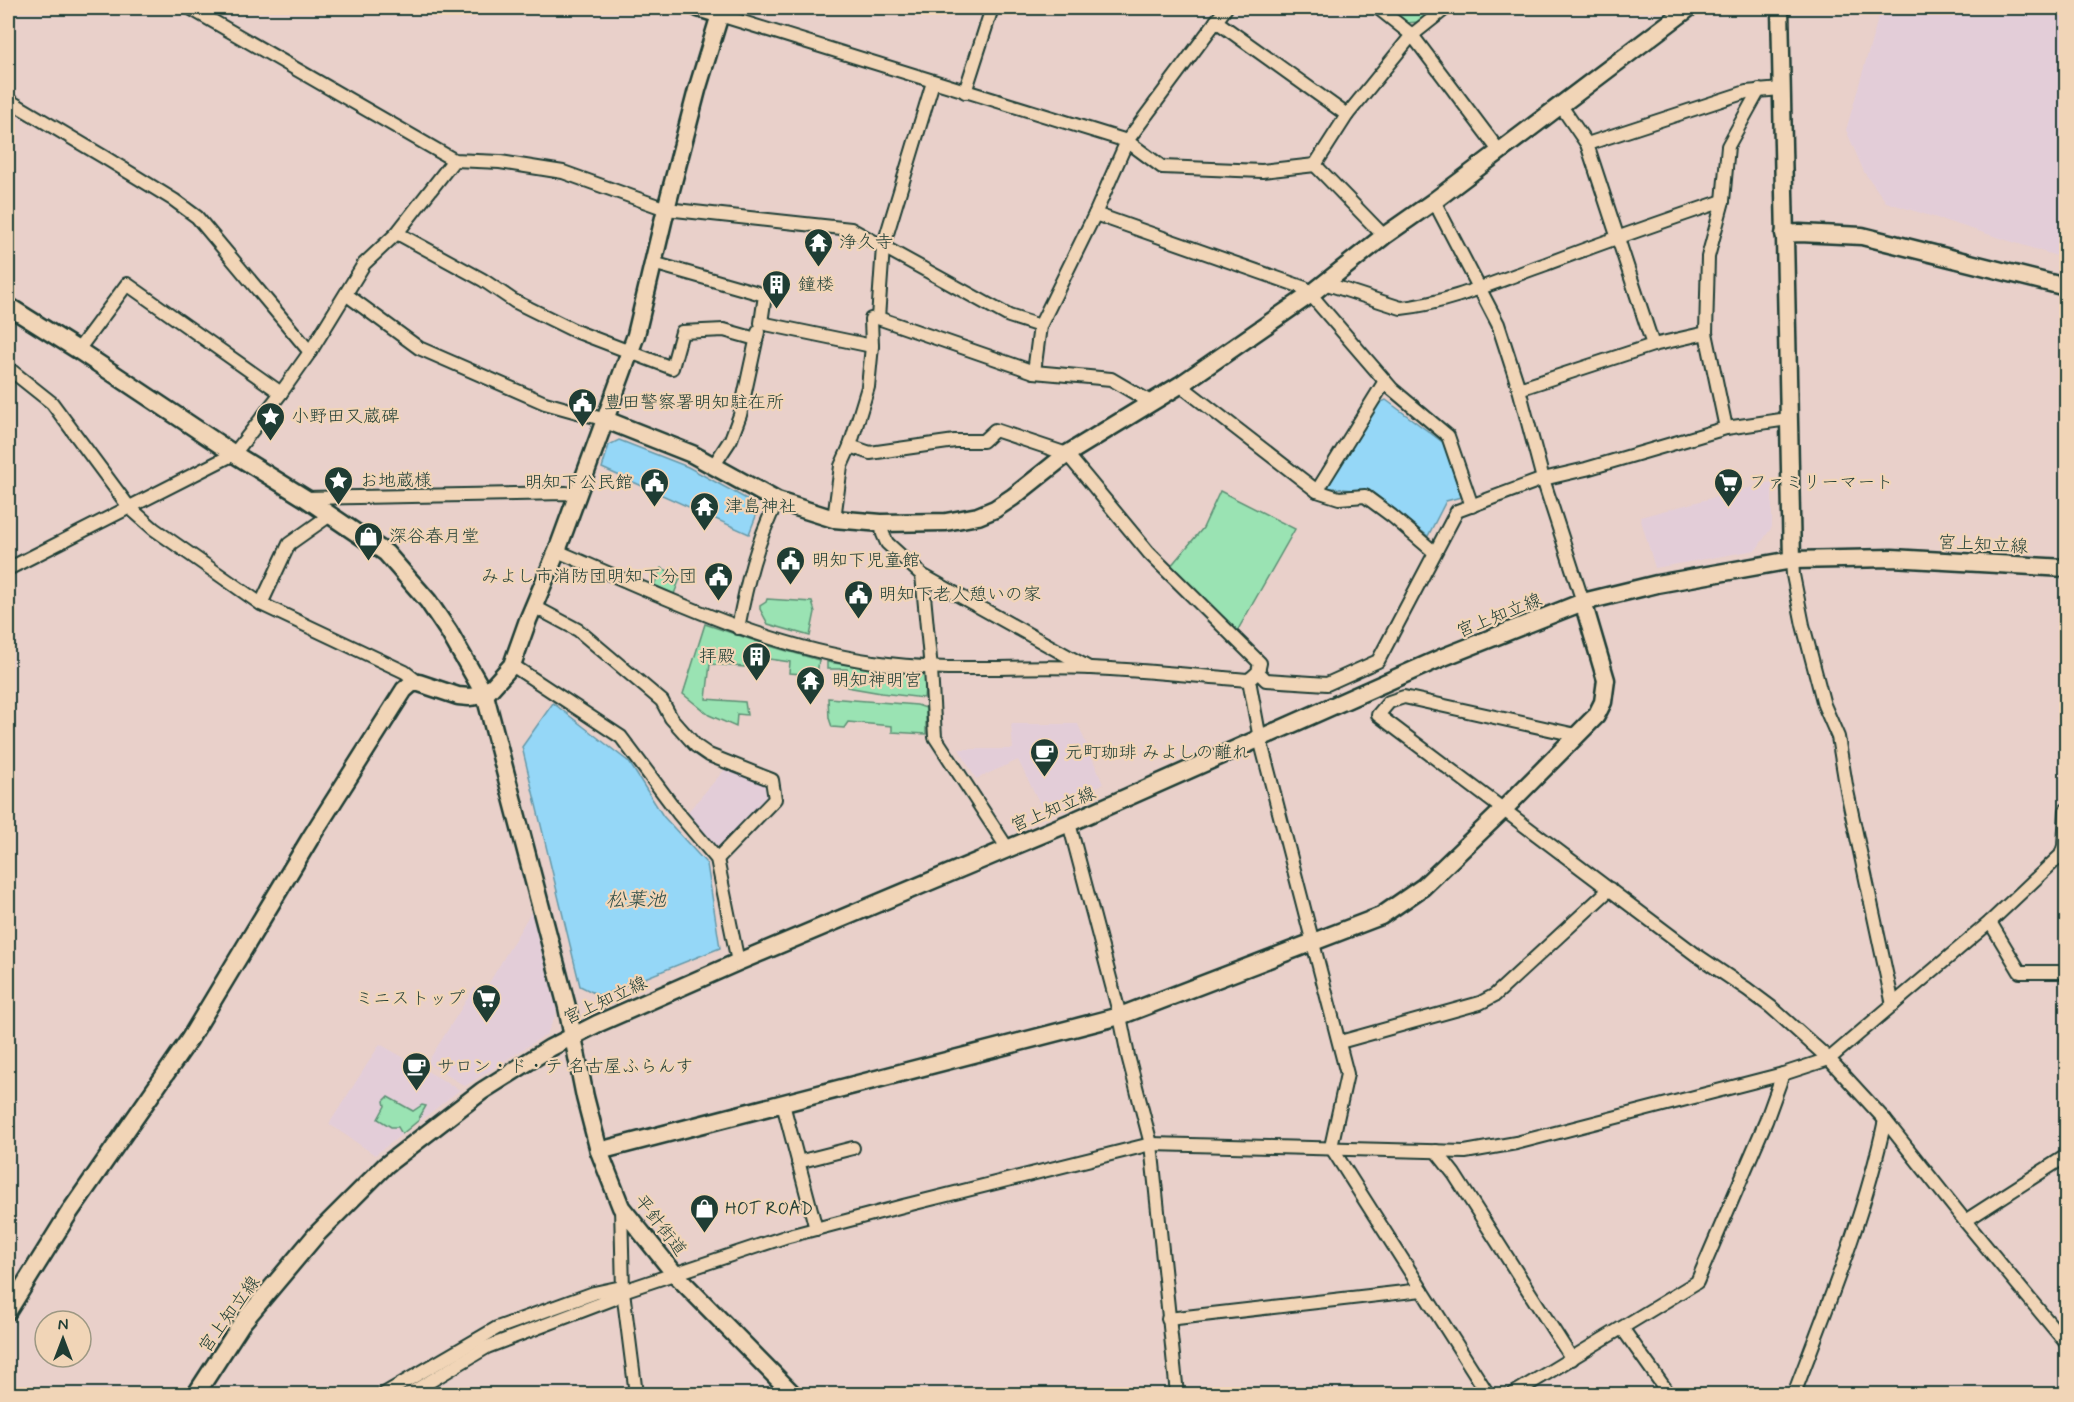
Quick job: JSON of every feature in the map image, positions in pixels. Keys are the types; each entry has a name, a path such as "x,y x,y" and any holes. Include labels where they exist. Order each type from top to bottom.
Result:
{"street":[{"path":"190,8 454,160 500,162 563,172 666,209 850,229 1009,316 1040,326"},
{"path":"698,8 721,11 933,82 1127,141 1162,167 1262,171 1315,165"},
{"path":"965,92 992,8"},
{"path":"1034,372 1040,326 1095,214 1127,141 1226,8"},
{"path":"1378,8 1412,34 1500,152"},
{"path":"1315,165 1347,115 1412,34 1446,8"},
{"path":"346,295 419,348 545,403 606,420 692,454 777,501 834,519 881,523 946,522 978,516 995,509 1067,454 1180,385 1318,289 1384,236 1500,152 1689,8"},
{"path":"1780,8 1793,575 1803,625 1824,705 1838,737 1847,791 1893,1005"},
{"path":"8,1311 69,1213 189,1040 311,837 404,690 412,683 419,683 458,696 470,697 484,694 512,665 557,552 630,352 666,209 721,11"},
{"path":"1216,21 1347,115"},
{"path":"878,318 883,247 933,82"},
{"path":"1587,144 1746,92 1781,89"},
{"path":"1726,428 1706,333 1708,257 1723,201 1728,146 1759,90"},
{"path":"8,100 174,200 197,217 310,352"},
{"path":"1561,105 1587,144 1653,345"},
{"path":"8,569 234,454 310,352 364,264 397,233 454,160"},
{"path":"1315,165 1384,236"},
{"path":"600,1151 1120,1016 1314,943 1381,915 1423,887 1596,716 1606,692 1604,670 1543,479 1519,390 1498,324 1434,201"},
{"path":"1095,214 1305,288 1401,308 1413,307 1479,288 1723,201"},
{"path":"397,233 483,280 514,301 575,331 672,368 682,333 723,330 756,339"},
{"path":"1784,234 1862,236 2067,287"},
{"path":"653,263 765,295 740,415 731,439 714,465"},
{"path":"78,350 127,284 281,393"},
{"path":"1318,289 1385,381 1448,436 1472,506"},
{"name":"平針街道","path":"8,306 234,454 306,498 386,553 428,601 449,632 484,694 537,890 573,1037 585,1097 600,1151 621,1207 674,1273 792,1395"},
{"path":"834,519 841,466 850,446 868,387 872,346 871,319 878,318 1034,372 1111,378 1152,403"},
{"path":"761,323 872,346"},
{"path":"1519,390 1653,345 1706,333"},
{"path":"8,368 52,403 129,507 154,529 261,604 405,672 419,683"},
{"path":"1317,491 1385,381"},
{"path":"1180,385 1317,491 1339,498 1365,496 1434,552"},
{"path":"557,552 738,628 800,648 872,662 931,669 1090,668 1253,676 1266,680 1327,684 1378,661 1457,511 1543,479 1586,469 1726,428 1788,419"},
{"path":"850,446 870,453 955,441 983,441 995,429 1067,454 1149,553 1260,663 1253,676 1260,739 1347,1074 1331,1147 1488,1395"},
{"path":"306,498 566,493 577,495"},
{"path":"738,628 749,573 763,531 777,501"},
{"path":"261,604 289,544 330,515"},
{"path":"881,523 888,543 922,575 1090,668"},
{"name":"宮上知立線","path":"196,1395 242,1323 309,1243 386,1166 482,1092 550,1048 738,962 1069,823 1441,658 1583,602 1657,584 1792,560 1892,558 2067,568"},
{"path":"922,575 935,737 1008,849"},
{"path":"535,607 578,630 654,694 662,701 671,718 696,746 709,755 772,780 775,799 717,859"},
{"path":"512,665 621,737 678,813 717,859 738,962"},
{"path":"1576,735 1404,697 1389,702 1378,715 1695,954 1747,989 1829,1059 1885,1120 1965,1221 2067,1343"},
{"path":"409,1395 487,1347 613,1299 623,1291 674,1273 816,1229 1150,1144 1465,1152 1516,1143 1783,1074 1829,1059 1990,922 2061,855 2067,810"},
{"path":"1069,823 1120,1016 1150,1144 1177,1395"},
{"path":"1340,1042 1480,1004 1495,995 1610,889"},
{"path":"1990,922 2020,972 2067,972"},
{"path":"1513,1395 1697,1282 1766,1121 1783,1074"},
{"path":"783,1104 816,1229"},
{"path":"1794,1395 1852,1241 1877,1158 1885,1120"},
{"path":"798,1162 853,1148"},
{"path":"1436,1151 1454,1174 1572,1359"},
{"path":"1965,1221 2067,1156"},
{"path":"621,1207 623,1291 636,1395"},
{"path":"384,1395 497,1328 594,1293 617,1288 623,1291"},
{"path":"1168,1319 1422,1290"},
{"path":"1622,1328 1669,1395"}],"shaded area":[{"path":"1881,8 2066,8 2066,259 1886,202 1864,172 1846,130"},
{"path":"1772,482 1772,527 1756,550 1655,568 1640,517"},
{"path":"1011,724 1078,724 1103,784 1043,810 1018,760 976,779 959,749 1013,749"},
{"path":"727,767 770,783 769,795 716,851 685,815"},
{"path":"531,912 557,1012 547,1034 465,1086 427,1063 474,988 483,993"},
{"path":"380,1044 460,1090 375,1155 329,1124"}],"green space":[{"path":"1388,8 1436,8 1417,22 1406,23"},
{"path":"1220,491 1295,529 1236,633 1170,567 1203,528"},
{"path":"661,568 681,576 674,594 654,585"},
{"path":"767,599 812,602 815,612 810,636 768,624 760,609"},
{"path":"705,624 819,660 817,675 789,673 790,662 755,657 744,667 710,664 706,699 745,702 747,715 737,714 736,727 709,715 683,694"},
{"path":"827,662 926,676 924,698 847,687 847,669 827,669"},
{"path":"828,698 917,705 926,708 926,734 892,732 892,726 848,722 844,728 832,727"},
{"path":"388,1097 413,1111 422,1105 426,1106 419,1120 402,1134 398,1127 391,1127 378,1119 385,1106 384,1101"}],"water":[{"path":"1386,400 1445,444 1461,497 1446,501 1428,536 1372,492 1325,487 1379,403"},
{"path":"619,440 688,467 754,503 756,516 749,534 602,468 609,445"},
{"name":"松葉池","path":"553,703 629,762 663,816 707,864 720,948 600,996 580,986 522,747"}],"place":[{"name":"浄久寺","path":"818,268"},
{"name":"鐘楼","path":"777,310"},
{"name":"豊田警察署明知駐在所","path":"583,428"},
{"name":"小野田又蔵碑","path":"270,442"},
{"name":"お地蔵様","path":"339,506"},
{"name":"明知下公民館","path":"654,508"},
{"name":"ファミリーマート","path":"1728,508"},
{"name":"津島神社","path":"704,532"},
{"name":"深谷春月堂","path":"368,562"},
{"name":"明知下児童館","path":"791,586"},
{"name":"みよし市消防団明知下分団","path":"718,602"},
{"name":"明知下老人憩いの家","path":"858,620"},
{"name":"拝殿","path":"756,682"},
{"name":"明知神明宮","path":"811,706"},
{"name":"元町珈琲 みよしの離れ","path":"1044,778"},
{"name":"ミニストップ","path":"486,1024"},
{"name":"サロン・ド・テ 名古屋ふらんす","path":"416,1092"},
{"name":"HOT ROAD","path":"704,1234"}]}
